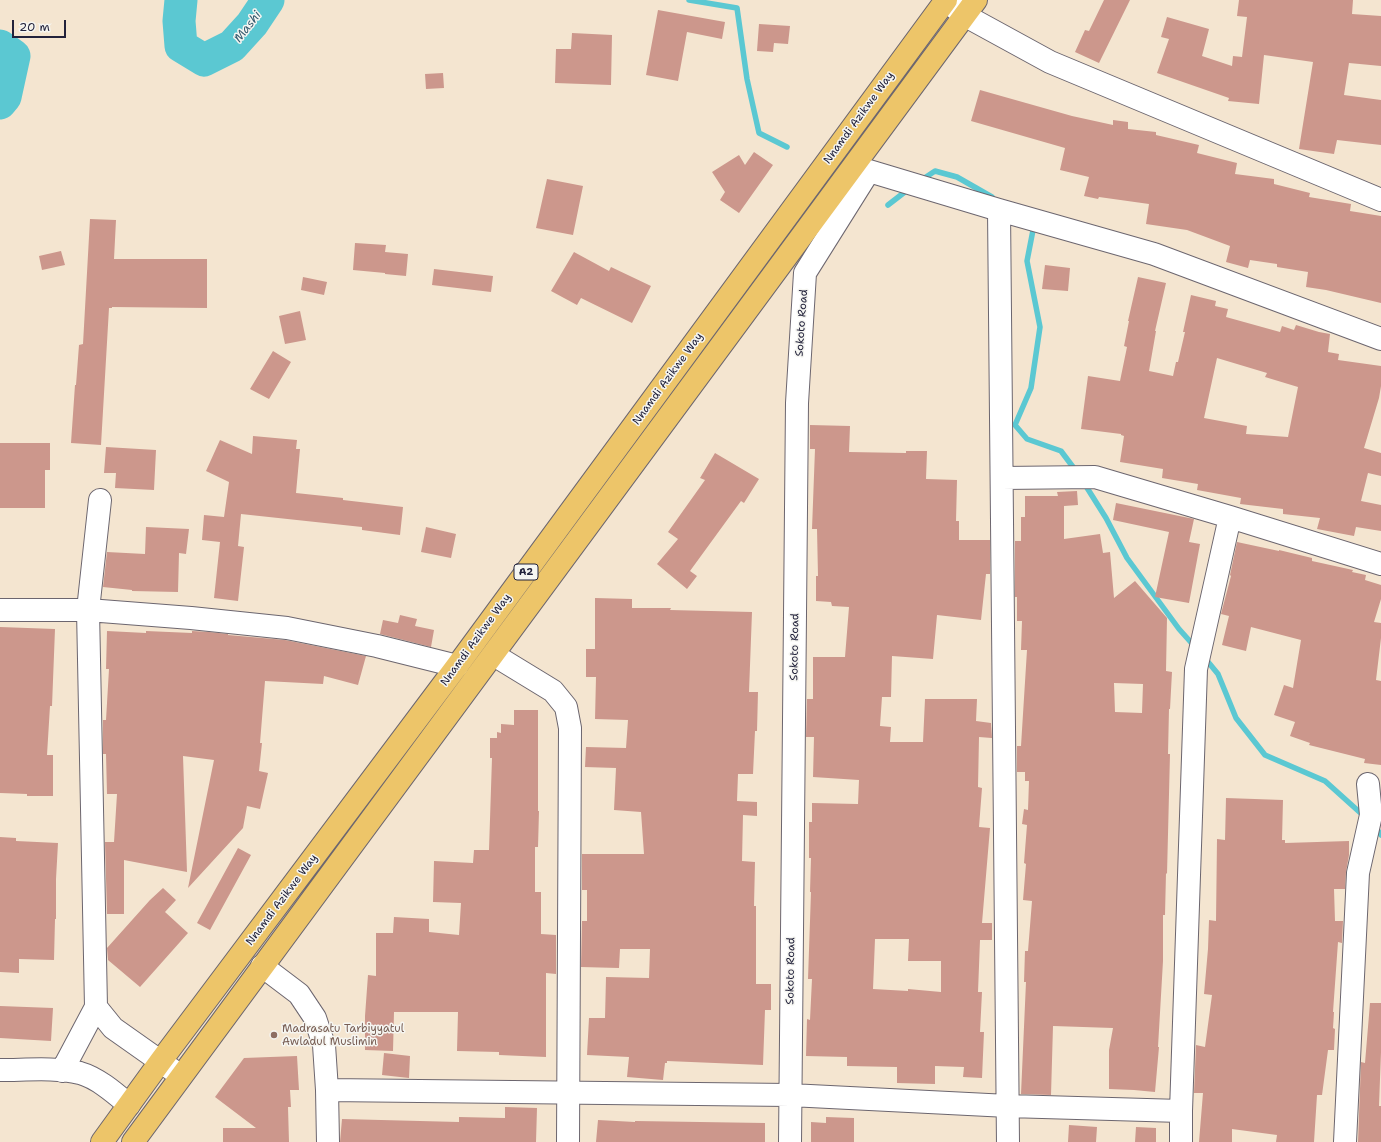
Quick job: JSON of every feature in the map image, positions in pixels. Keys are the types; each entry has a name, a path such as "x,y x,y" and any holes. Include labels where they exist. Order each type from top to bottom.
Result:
{"highway":[{"name":"Nnamdi Azikwe Way","path":"102,1142 160,1062 457,666 945,0"},
{"name":"Nnamdi Azikwe Way","path":"133,1142 494,655 970,8"}],"street":[{"path":"945,0 970,8 1050,62 1381,200"},
{"name":"Sokoto Road","path":"790,1142 797,403 805,273 870,171 999,210"},
{"path":"1008,1142 999,210 1154,254 1381,339"},
{"path":"1002,478 1088,477 1101,479 1381,564"},
{"path":"62,1070 96,1007 88,610 100,500"},
{"path":"1181,1142 1196,669 1230,517"},
{"path":"0,610 88,610 191,618 287,628 377,646 457,666"},
{"path":"494,655 553,691 566,708 570,728 567,1094 568,1142"},
{"path":"1345,1142 1358,873 1371,814 1368,784"},
{"path":"262,966 299,994 314,1018 324,1045 328,1142"},
{"path":"96,1007 113,1028 181,1076"},
{"path":"0,1070 62,1070 82,1074 107,1087 129,1105"},
{"path":"327,1090 567,1094 790,1095 1008,1106 1181,1112"}],"building":[{"path":"1104,0 1130,0 1099,63 1075,52 1085,30 1089,31"},
{"path":"1239,0 1353,0 1352,14 1381,16 1381,66 1349,63 1344,95 1381,100 1381,145 1337,140 1334,154 1299,149 1313,62 1264,55 1259,104 1228,101 1229,98 1157,73 1169,39 1161,37 1167,17 1209,29 1202,56 1232,66 1233,56 1242,57 1247,17 1237,16"},
{"path":"658,10 725,22 722,39 687,32 678,81 646,75"},
{"path":"759,24 790,26 788,44 774,43 773,52 757,51"},
{"path":"572,33 612,35 611,85 555,83 556,49 571,49"},
{"path":"443,73 444,88 426,89 425,74"},
{"path":"980,90 1072,116 1113,125 1113,120 1128,122 1128,129 1156,132 1156,135 1199,145 1197,153 1237,163 1235,174 1274,179 1274,184 1310,193 1309,197 1351,204 1350,211 1381,216 1381,303 1326,290 1306,287 1308,272 1277,267 1277,264 1250,260 1248,268 1226,262 1230,246 1187,230 1146,224 1149,204 1099,197 1098,199 1084,196 1089,177 1060,170 1065,148 971,121"},
{"path":"754,152 773,165 739,213 720,200 725,192 712,172 739,155 745,165"},
{"path":"547,179 583,186 573,235 536,228"},
{"path":"90,219 116,220 114,259 207,259 207,308 109,308 101,445 71,443 79,345 83,344"},
{"path":"355,243 386,245 385,252 408,254 406,276 353,270"},
{"path":"61,251 65,265 42,270 39,256"},
{"path":"574,252 609,271 611,267 651,286 632,323 581,298 577,305 551,291"},
{"path":"1045,265 1070,268 1068,291 1042,289"},
{"path":"434,269 493,276 491,292 432,285"},
{"path":"303,277 327,282 324,295 301,290"},
{"path":"1138,277 1166,283 1155,331 1149,371 1173,376 1185,332 1183,332 1191,295 1216,301 1215,306 1228,309 1226,317 1280,332 1282,326 1294,330 1296,325 1330,334 1328,352 1339,354 1338,360 1381,366 1381,386 1379,398 1364,448 1381,453 1381,476 1368,473 1361,501 1381,505 1381,531 1356,527 1354,536 1317,529 1320,518 1283,514 1283,509 1240,504 1241,498 1197,490 1198,484 1162,478 1163,469 1120,462 1124,436 1121,434 1081,429 1088,376 1120,381 1127,347 1124,346","holes":["1217,358 1267,373 1265,377 1298,387 1288,437 1246,434 1247,426 1204,418"]},
{"path":"300,311 306,340 285,344 279,316"},
{"path":"273,351 291,362 269,399 250,389"},
{"path":"810,425 850,426 849,452 906,453 906,451 927,451 926,479 957,480 956,521 959,521 959,540 990,540 990,574 986,574 981,620 937,615 933,659 892,656 891,697 882,697 880,726 891,727 890,742 923,742 925,699 977,699 976,721 991,723 992,738 979,737 978,787 982,788 979,827 990,828 982,923 992,923 992,940 980,940 978,992 982,992 980,1032 984,1032 982,1078 963,1077 964,1067 935,1066 935,1084 897,1083 897,1067 847,1066 847,1057 806,1056 807,1019 810,1020 812,979 808,979 811,892 809,822 812,822 812,803 858,804 859,780 813,777 814,737 806,737 807,699 813,699 813,657 845,657 849,607 832,606 831,602 816,601 816,576 818,576 817,529 812,529 815,449 810,449","holes":["875,939 909,939 908,961 941,961 941,992 908,989 908,991 873,989"]},
{"path":"253,436 297,440 296,449 300,449 296,493 403,507 400,535 362,530 362,527 241,514 238,546 244,547 238,601 214,598 220,542 202,540 204,515 224,517 229,482 206,471 220,440 252,454"},
{"path":"0,443 50,443 50,470 45,470 45,508 0,508"},
{"path":"106,447 156,450 154,490 115,488 116,473 104,473"},
{"path":"715,453 759,479 744,503 741,501 690,571 697,576 687,589 657,564 678,539 668,532 705,480 700,478"},
{"path":"1077,491 1078,505 1064,506 1064,539 1100,534 1103,553 1110,552 1114,598 1135,581 1167,618 1166,671 1172,672 1169,709 1168,754 1170,754 1167,874 1166,873 1165,915 1163,915 1163,961 1159,1047 1155,1092 1109,1089 1109,1050 1113,1028 1053,1026 1051,1095 1021,1094 1026,982 1024,982 1025,951 1028,951 1032,901 1023,900 1027,825 1022,824 1024,809 1028,810 1029,781 1025,781 1025,772 1017,772 1017,746 1021,746 1027,650 1021,650 1022,621 1017,621 1017,597 1015,597 1015,541 1021,541 1021,517 1025,517 1025,496 1058,496 1057,492","holes":["1114,683 1143,684 1142,713 1115,712"]},
{"path":"1116,503 1194,519 1189,542 1200,544 1189,603 1155,597 1169,532 1113,520"},
{"path":"146,527 189,529 186,554 179,553 178,592 132,591 103,587 107,552 145,554"},
{"path":"426,527 456,534 451,558 421,552"},
{"path":"1237,542 1279,550 1312,558 1312,561 1353,570 1352,572 1366,575 1365,580 1381,585 1381,599 1374,622 1381,623 1381,638 1376,680 1381,681 1381,765 1364,763 1365,759 1309,745 1310,743 1290,736 1295,722 1274,715 1284,685 1293,688 1301,640 1251,627 1246,651 1222,645 1229,616 1221,614 1231,576"},
{"path":"595,598 632,599 632,608 671,608 670,610 752,612 749,692 758,692 757,731 755,731 753,774 738,774 737,801 757,802 757,816 743,815 742,861 755,862 754,906 756,906 756,984 771,984 771,1010 765,1010 763,1065 667,1061 667,1063 665,1063 663,1080 627,1077 629,1057 587,1055 589,1018 605,1018 606,977 649,978 650,949 620,949 619,968 581,967 582,921 587,921 587,890 582,890 582,854 644,854 641,812 614,810 616,768 585,767 586,747 626,748 628,720 595,719 596,677 586,677 586,649 595,649"},
{"path":"400,615 417,619 415,626 434,630 431,647 380,634 383,620 398,623"},
{"path":"0,627 55,629 52,706 50,706 47,755 53,755 53,796 27,796 27,794 0,793"},
{"path":"107,631 146,633 146,631 192,633 192,631 209,632 285,640 366,656 358,685 324,676 323,684 265,681 259,771 268,773 260,809 247,806 243,828 188,888 214,760 183,756 187,872 124,860 124,914 107,914 105,842 114,842 117,794 107,794 106,754 103,754 103,720 106,720 109,669 106,669"},
{"path":"514,710 538,710 539,811 538,847 535,847 535,892 541,892 541,934 556,935 556,974 546,973 546,1057 499,1055 499,1052 457,1051 458,1012 394,1012 393,1051 365,1050 365,1016 368,975 376,976 376,933 393,933 394,917 429,919 429,932 459,935 461,903 433,902 434,861 473,863 474,850 489,850 492,758 490,758 490,738 497,738 497,732 501,733 501,724 514,725"},
{"path":"1226,798 1283,800 1282,840 1285,840 1285,843 1349,841 1345,889 1334,889 1335,921 1343,921 1342,943 1338,942 1333,1012 1333,1028 1335,1029 1334,1050 1328,1050 1322,1095 1317,1095 1314,1142 1276,1142 1277,1135 1232,1129 1232,1142 1199,1142 1203,1093 1194,1093 1196,1045 1205,1047 1212,995 1204,994 1209,920 1216,921 1217,839 1225,840"},
{"path":"0,837 16,838 16,841 58,843 54,960 19,959 19,973 0,972"},
{"path":"238,848 251,855 210,930 197,923"},
{"path":"163,888 176,900 165,912 188,933 140,987 108,960 107,948 150,900"},
{"path":"1370,1003 1381,1003 1379,1106 1381,1106 1381,1142 1358,1142 1361,1062 1365,1063"},
{"path":"0,1006 53,1008 51,1041 0,1038"},
{"path":"384,1053 410,1056 409,1078 382,1075"},
{"path":"297,1056 299,1090 290,1090 291,1107 288,1107 289,1142 223,1142 223,1128 256,1128 215,1097 244,1058"},
{"path":"505,1107 537,1108 536,1142 340,1142 342,1119 459,1122 459,1117 505,1118"},
{"path":"826,1117 854,1118 854,1142 811,1142 811,1122 826,1123"},
{"path":"598,1120 635,1122 765,1123 765,1142 596,1142"},
{"path":"1069,1125 1097,1127 1096,1142 1068,1142"},
{"path":"1136,1127 1156,1128 1156,1142 1135,1142"}],"waterway":[{"name":"Mashi","path":"181,0 179,21 181,46 204,60 232,46 252,24 268,0"},
{"path":"689,0 737,8 747,79 759,133 787,147"},
{"name":"Mashi","path":"0,46 14,56 5,97 0,103"},
{"path":"920,181 935,171 957,177 992,197"},
{"path":"888,205 910,188"},
{"path":"1034,225 1027,261 1040,327 1031,388 1015,425 1027,439 1061,451 1076,471"},
{"path":"1084,483 1106,518 1127,558 1179,629 1196,648"},
{"path":"1204,657 1218,674 1236,718 1265,755 1325,781 1365,817"},
{"path":"1374,825 1381,835"}],"place":[{"name":"Madrasatu Tarbiyyatul Awladul Muslimin","path":"274,1035"}]}
